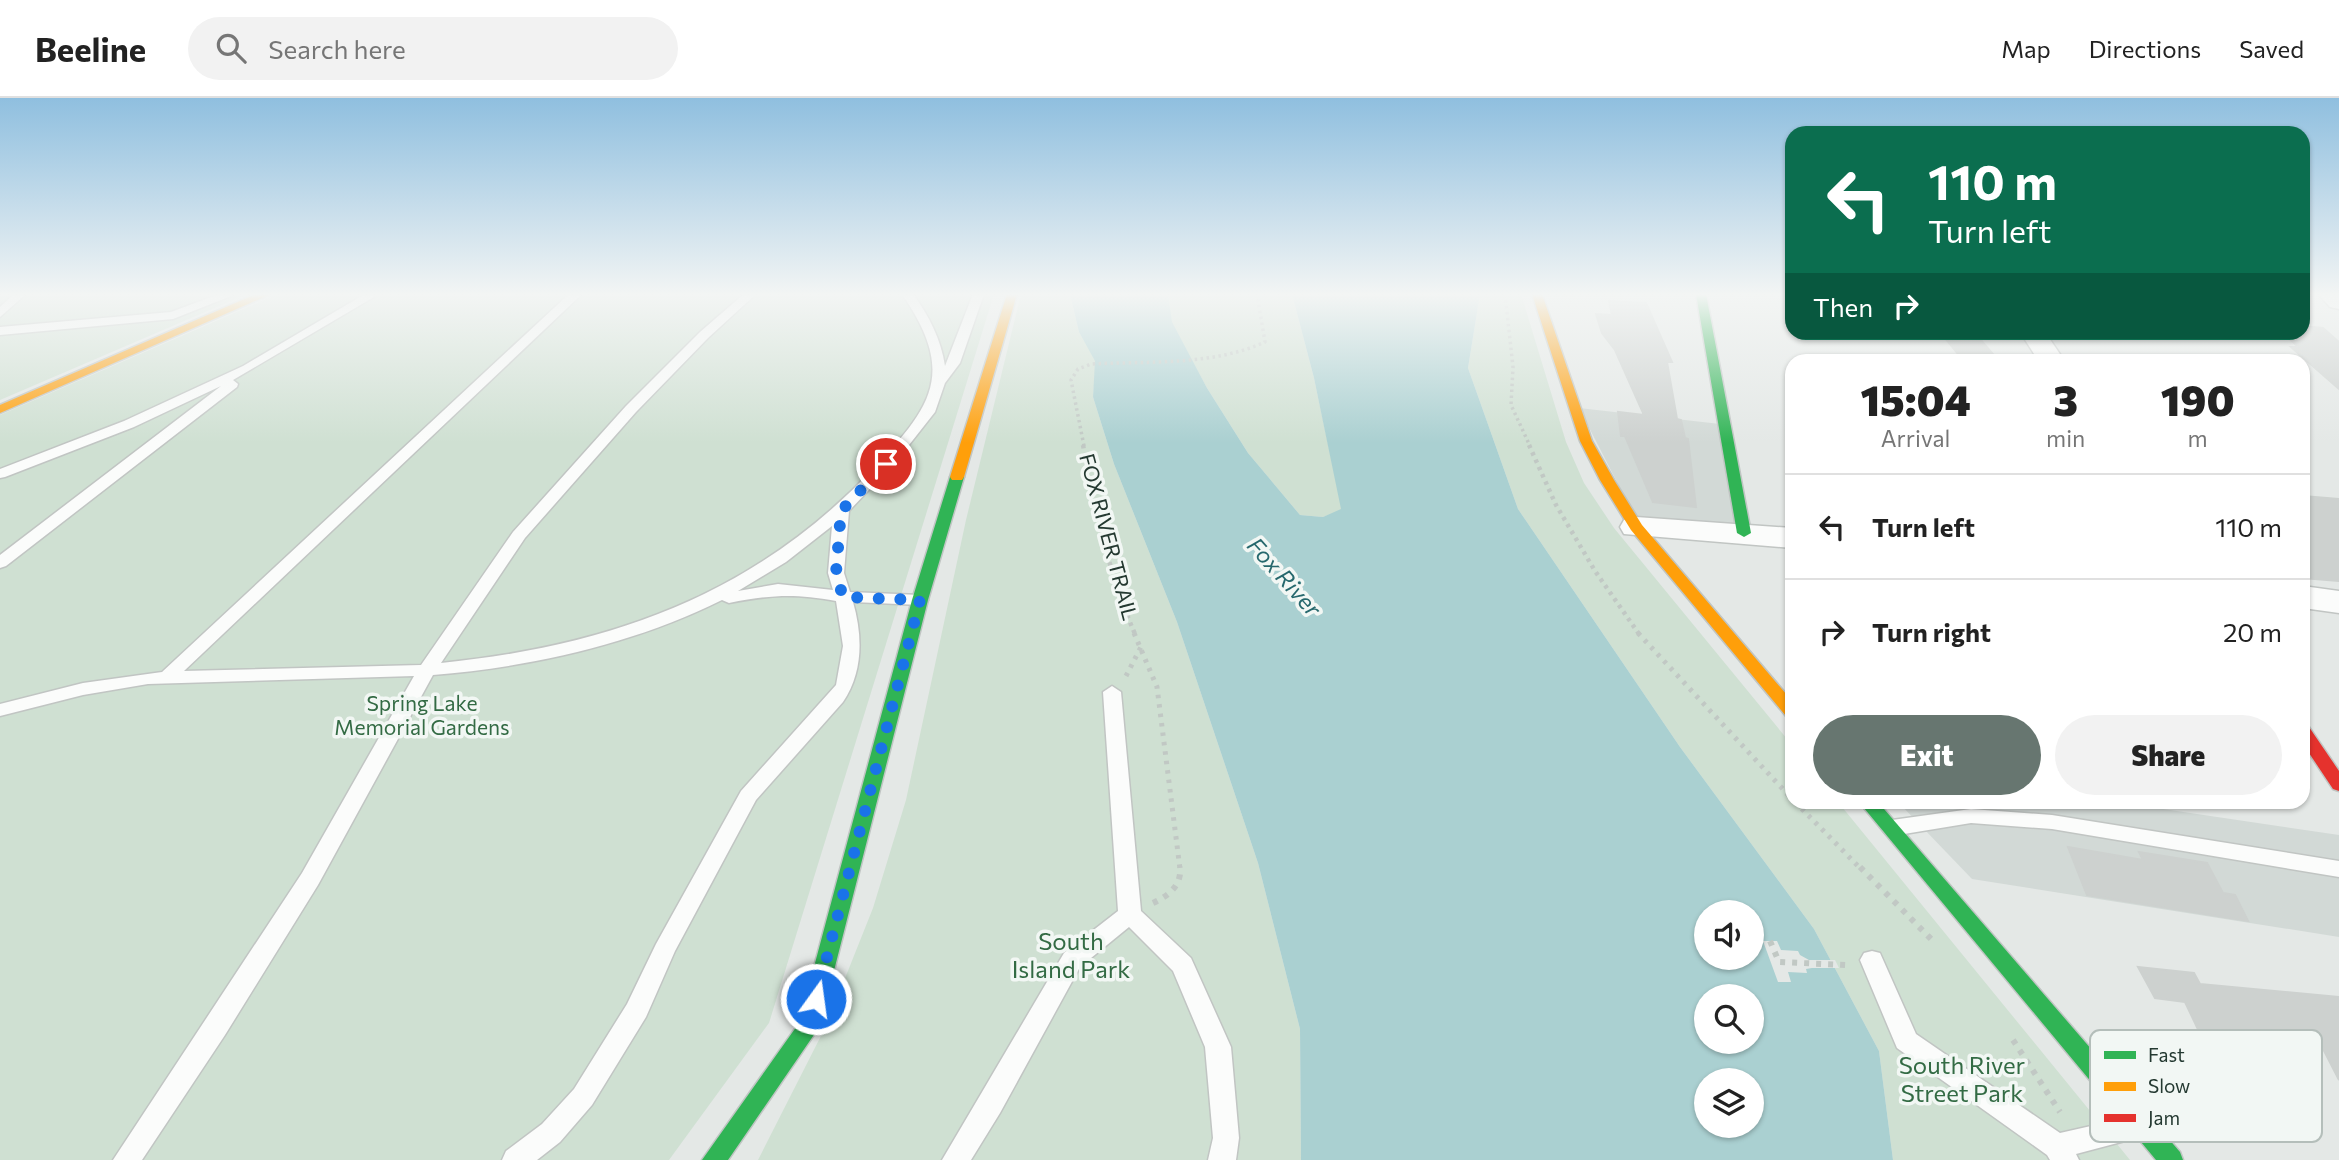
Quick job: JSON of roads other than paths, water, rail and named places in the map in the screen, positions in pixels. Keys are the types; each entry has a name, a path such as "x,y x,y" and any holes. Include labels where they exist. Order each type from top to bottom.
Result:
{"street":[{"path":"0,409 152,344"},
{"path":"714,1160 809,1026 920,600 997,344"},
{"path":"1553,344 1586,440 1636,527 1785,704"},
{"path":"1710,344 1744,533"},
{"path":"1636,527 1785,537"},
{"path":"2310,598 2339,602"},
{"path":"2310,742 2339,785"},
{"path":"1874,809 2090,1064"},
{"path":"2156,1142 2171,1160"}],"lane":[{"path":"0,474 129,424 247,369 291,344"},
{"path":"167,677 522,344"},
{"path":"127,1160 216,1028 310,879 427,670 519,535 561,484 667,372 698,344"},
{"path":"0,710 122,682 167,677 427,670 486,663 578,645 667,620 774,565 841,511 916,429 936,397 939,384 934,344"},
{"path":"939,384 954,363 961,344"},
{"path":"0,563 223,391 247,369"},
{"path":"516,1160 551,1133 583,1097 637,1010 664,951 748,796 845,685 852,646 849,618 836,573 841,511"},
{"path":"704,603 778,589 805,590 843,597 920,600"},
{"path":"1112,692 1130,914 1183,965 1218,1047 1226,1138 1222,1160"},
{"path":"1891,828 1972,816 2052,822 2339,869"},
{"path":"956,1160 991,1105 1072,960 1130,914"},
{"path":"1874,963 1906,1041 2068,1149 2091,1142"}],"water":[{"name":"Fox River","path":"1085,344 1183,344 1207,388 1248,453 1300,515 1323,517 1341,509 1305,344 1472,344 1468,368 1518,509 1680,747 1814,929 1879,1051 1893,1160 1301,1160 1300,1029 1258,863 1177,622 1114,464 1093,397 1095,361"}],"park label":[{"name":"Spring Lake Memorial Gardens","path":"422,716"},
{"name":"South Island Park","path":"1071,956"},
{"name":"South River Street Park","path":"1962,1080"}]}
